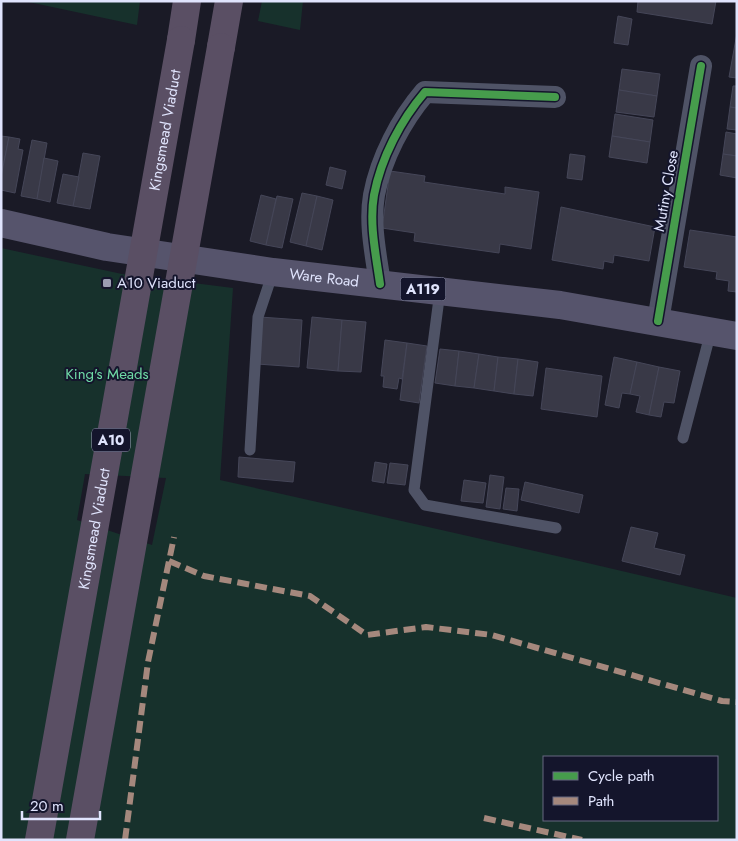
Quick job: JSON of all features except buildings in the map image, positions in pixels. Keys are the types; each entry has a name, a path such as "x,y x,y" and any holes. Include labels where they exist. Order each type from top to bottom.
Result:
{"highway":[{"name":"Kingsmead Viaduct","path":"40,840 188,1"},
{"name":"A10","path":"80,840 229,1"}],"main road":[{"name":"Ware Road","path":"1,224 108,247 273,272 560,306 724,333"}],"street":[{"name":"Mutiny Close","path":"658,321 701,66"},
{"path":"380,284 373,240 374,196 383,164 407,113 425,92 555,96"}],"lane":[{"path":"250,450 258,317 273,272"},
{"path":"440,291 414,490 425,505 556,528"},
{"path":"683,438 724,333"}],"green space":[{"path":"24,1 140,1 137,25"},
{"path":"262,1 303,1 300,30 258,21"},
{"name":"King's Meads","path":"1,248 122,274 233,288 220,480 737,598 737,840 1,840","holes":["85,474 166,478 152,545 77,520"]}],"marked path":[{"path":"125,840 148,662 174,537"},
{"path":"169,561 204,576 310,596 367,635 426,627 492,635 722,701 737,702"},
{"path":"484,818 582,840"}],"cycle path":[{"path":"658,321 701,66"},
{"path":"380,284 372,217 377,181 400,127 425,92 555,97"}],"place":[{"name":"A10 Viaduct","path":"107,283"}]}
